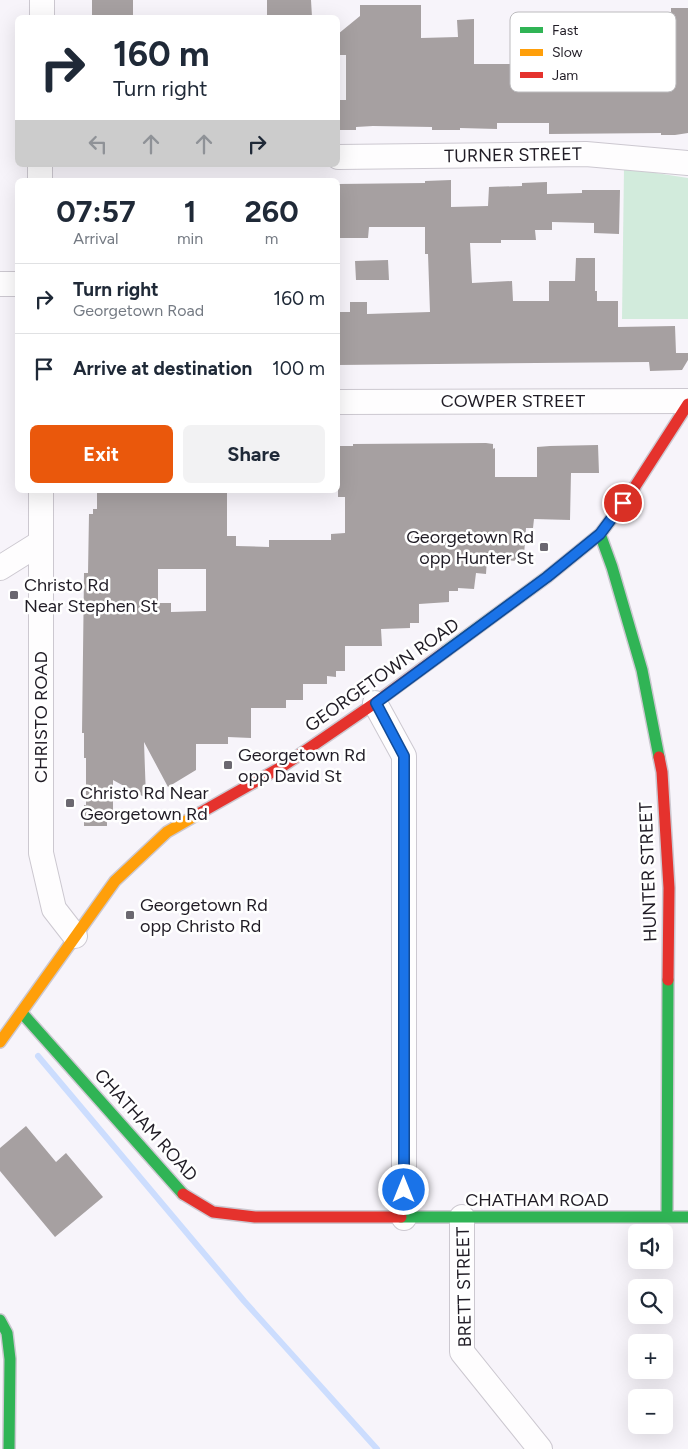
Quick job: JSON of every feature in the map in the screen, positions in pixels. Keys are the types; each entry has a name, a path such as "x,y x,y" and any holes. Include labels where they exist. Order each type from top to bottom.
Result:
{"street":[{"path":"42,0 42,15"},
{"name":"TURNER STREET","path":"340,157 586,154 688,164"},
{"path":"0,284 15,284"},
{"name":"COWPER STREET","path":"340,402 688,403"},
{"name":"GEORGETOWN ROAD","path":"0,1042 115,880 167,832 283,766 376,703 547,577 600,534 634,488 688,403"},
{"name":"CHRISTO ROAD","path":"40,493 41,853 54,910 75,936"},
{"name":"HUNTER STREET","path":"600,534 612,567 642,670 662,772 669,888 667,1217"},
{"path":"0,568 40,542"},
{"path":"376,703 404,756 404,1218"},
{"name":"CHATHAM ROAD","path":"22,1013 186,1197 213,1212 255,1217 688,1217"},
{"name":"BRETT STREET","path":"462,1218 462,1352 540,1449"},
{"path":"0,1320 7,1333 10,1359 9,1449"}],"green space":[{"path":"624,168 688,178 688,319 622,319"}],"building":[{"path":"92,0 133,0 133,15 92,15"},
{"path":"267,0 311,0 312,15 267,15"},
{"path":"360,5 421,5 421,38 458,37 457,20 474,19 474,64 510,64 510,92 676,92 676,12 671,12 671,8 688,8 688,133 675,135 661,135 661,133 549,134 549,123 497,123 497,129 460,128 460,130 432,130 432,127 373,126 356,127 356,130 340,130 340,100 346,100 346,55 340,55 340,32 360,16"},
{"path":"451,180 451,207 488,206 489,187 522,186 522,183 547,182 547,194 582,193 582,190 620,190 619,234 594,233 594,223 552,222 552,230 535,230 536,240 501,240 501,243 470,243 472,283 512,281 513,301 549,301 549,281 575,281 576,258 595,258 595,291 597,291 597,301 618,301 618,327 675,326 676,353 688,353 688,360 682,370 650,371 649,362 340,365 340,312 350,312 350,302 367,302 367,314 430,312 428,254 425,254 425,227 369,227 368,238 340,238 340,184 425,183 425,181"},
{"path":"388,260 389,280 356,280 355,261"},
{"path":"353,444 493,444 493,449 495,448 495,477 537,477 537,447 598,445 599,473 571,473 570,520 534,519 533,528 526,528 524,555 516,554 516,561 487,558 486,574 476,573 474,589 458,588 458,591 449,591 449,602 419,604 419,623 410,623 410,628 381,629 382,646 345,646 345,671 336,671 336,677 327,676 327,684 303,684 303,700 286,700 286,708 251,708 251,738 228,737 228,744 196,744 196,770 168,787 144,742 146,798 113,780 113,821 107,821 107,826 84,826 86,758 84,758 84,733 82,733 84,573 88,573 89,514 93,514 93,509 97,509 97,493 227,493 227,536 236,536 236,546 269,547 269,540 331,540 331,534 345,533 345,497 338,497 338,493 340,493 340,446 353,446","holes":["158,569 206,569 206,611 171,612 171,603 158,603"]},
{"path":"26,1126 56,1162 66,1153 103,1197 55,1237 0,1171 0,1148"}],"waterway":[{"path":"38,1056 244,1301 377,1449"}],"traffic: fast":[{"path":"446,651 547,577 600,534 615,514"},
{"path":"600,534 612,567 642,670 659,757"},
{"path":"667,1217 668,980"},
{"path":"22,1013 183,1194"},
{"path":"401,1217 688,1217"},
{"path":"0,1320 7,1333 10,1359 9,1449"}],"traffic: slow":[{"path":"0,1042 115,881 167,832 200,813"}],"traffic: jam":[{"path":"615,514 688,404"},
{"path":"200,813 283,766 375,703 446,651"},
{"path":"659,757 662,772 669,888 668,980"},
{"path":"183,1194 213,1212 255,1217 401,1217"}],"place":[{"name":"Georgetown Rd opp Hunter St","path":"544,547"},
{"name":"Christo Rd Near Stephen St","path":"14,595"},
{"name":"Georgetown Rd opp David St","path":"228,765"},
{"name":"Christo Rd Near Georgetown Rd","path":"70,803"},
{"name":"Georgetown Rd opp Christo Rd","path":"130,915"}],"route":[{"path":"404,1190 404,756 376,703 547,577 600,534 623,503"}]}
